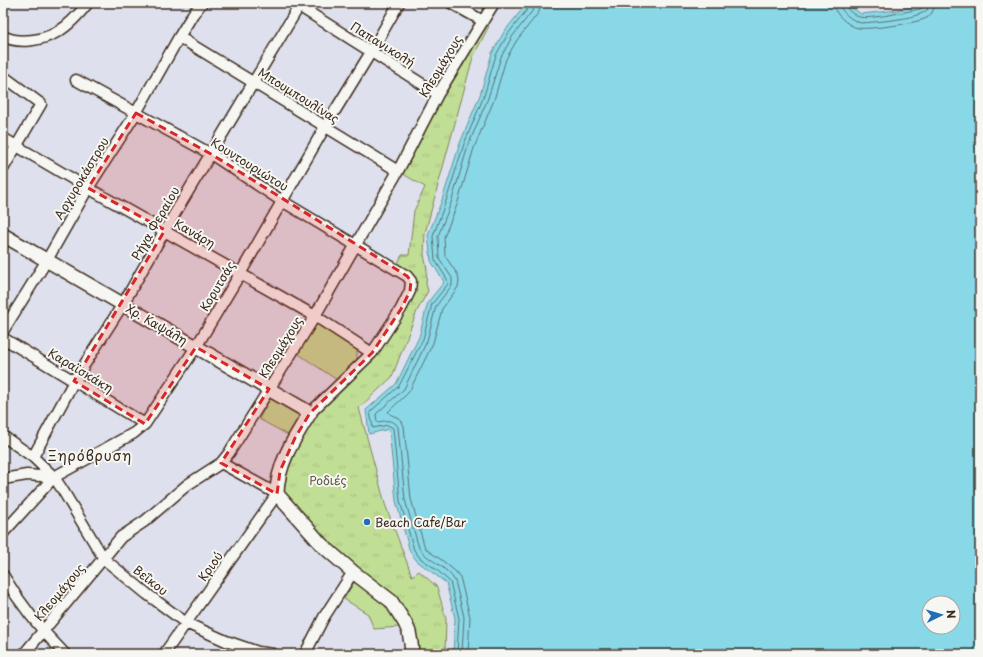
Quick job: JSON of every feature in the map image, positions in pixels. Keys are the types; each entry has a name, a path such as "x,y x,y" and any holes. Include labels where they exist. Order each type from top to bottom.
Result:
{"street":[{"path":"3,36 20,40 39,39 59,31 74,19 88,3"},
{"name":"Αργυροκάστρου","path":"3,330 47,260 88,188 182,39 193,14 202,3"},
{"name":"Κορυτσάς","path":"3,533 54,477 134,433 145,424 196,347 399,3"},
{"path":"452,3 483,21"},
{"name":"Κλεομάχους","path":"24,654 104,559 121,536 145,521 186,485 221,463 229,453 315,316 398,171 438,94 494,3"},
{"name":"Παπανικολή","path":"298,4 438,94"},
{"name":"Ρήγα Φεραίου","path":"33,457 74,381 123,304 165,230 254,82 298,4"},
{"name":"Μπουμπουλίνας","path":"182,39 398,171"},
{"path":"3,76 41,104 3,168"},
{"name":"Κουντουριώτου","path":"76,80 211,154 282,201 407,276 411,281 410,292 401,309 372,353"},
{"name":"Κανάρη","path":"3,138 88,188 165,230 315,316 372,353"},
{"name":"Χρ. Καψάλη","path":"3,235 310,413"},
{"name":"Καραϊσκάκη","path":"3,338 145,424"},
{"path":"277,494 277,483 286,455 294,438 310,413 372,353"},
{"name":"Βεΐκου","path":"3,436 33,457 54,477 104,559 147,594 186,623 226,641 258,652 273,654"},
{"path":"221,463 277,494 322,545 353,572 391,601 409,632 412,654"},
{"path":"3,479 27,475 54,477"},
{"name":"Κριού","path":"164,654 277,494"},
{"path":"305,654 324,617 353,572"},
{"path":"3,575 14,594 43,632 65,654"}],"highlighted area":[{"path":"136,113 211,154 407,276 411,281 410,291 401,309 372,353 310,413 295,438 280,471 277,494 221,463 269,389 196,347 145,424 74,381 165,230 88,188"}],"green space":[{"name":"Ροδιές","path":"483,21 489,26 473,57 425,233 424,254 427,270 426,284 428,291 417,311 392,377 359,408 385,504 412,576 419,571 437,587 446,619 445,654 412,654 405,623 277,494 310,413 372,353 411,281 395,269 402,255 409,255 414,211 425,187 398,171"},
{"path":"315,323 357,349 357,359 337,380 297,353"},
{"path":"271,397 302,416 290,436 259,419"},
{"path":"358,576 391,601 400,627 374,629 368,614 344,599"}],"water":[{"path":"527,3 846,3 861,14 898,10 928,3 980,3 980,654 453,654 455,618 446,583 417,561 410,552 396,501 389,429 369,434 366,410 396,384 419,337 428,302 444,282 431,261 428,235 442,200 460,143 480,95 492,53 504,32"}],"place":[{"name":"Beach Cafe/Bar","path":"367,522"}],"district":[{"name":"Ξηρόβρυση","path":"90,455"}]}
